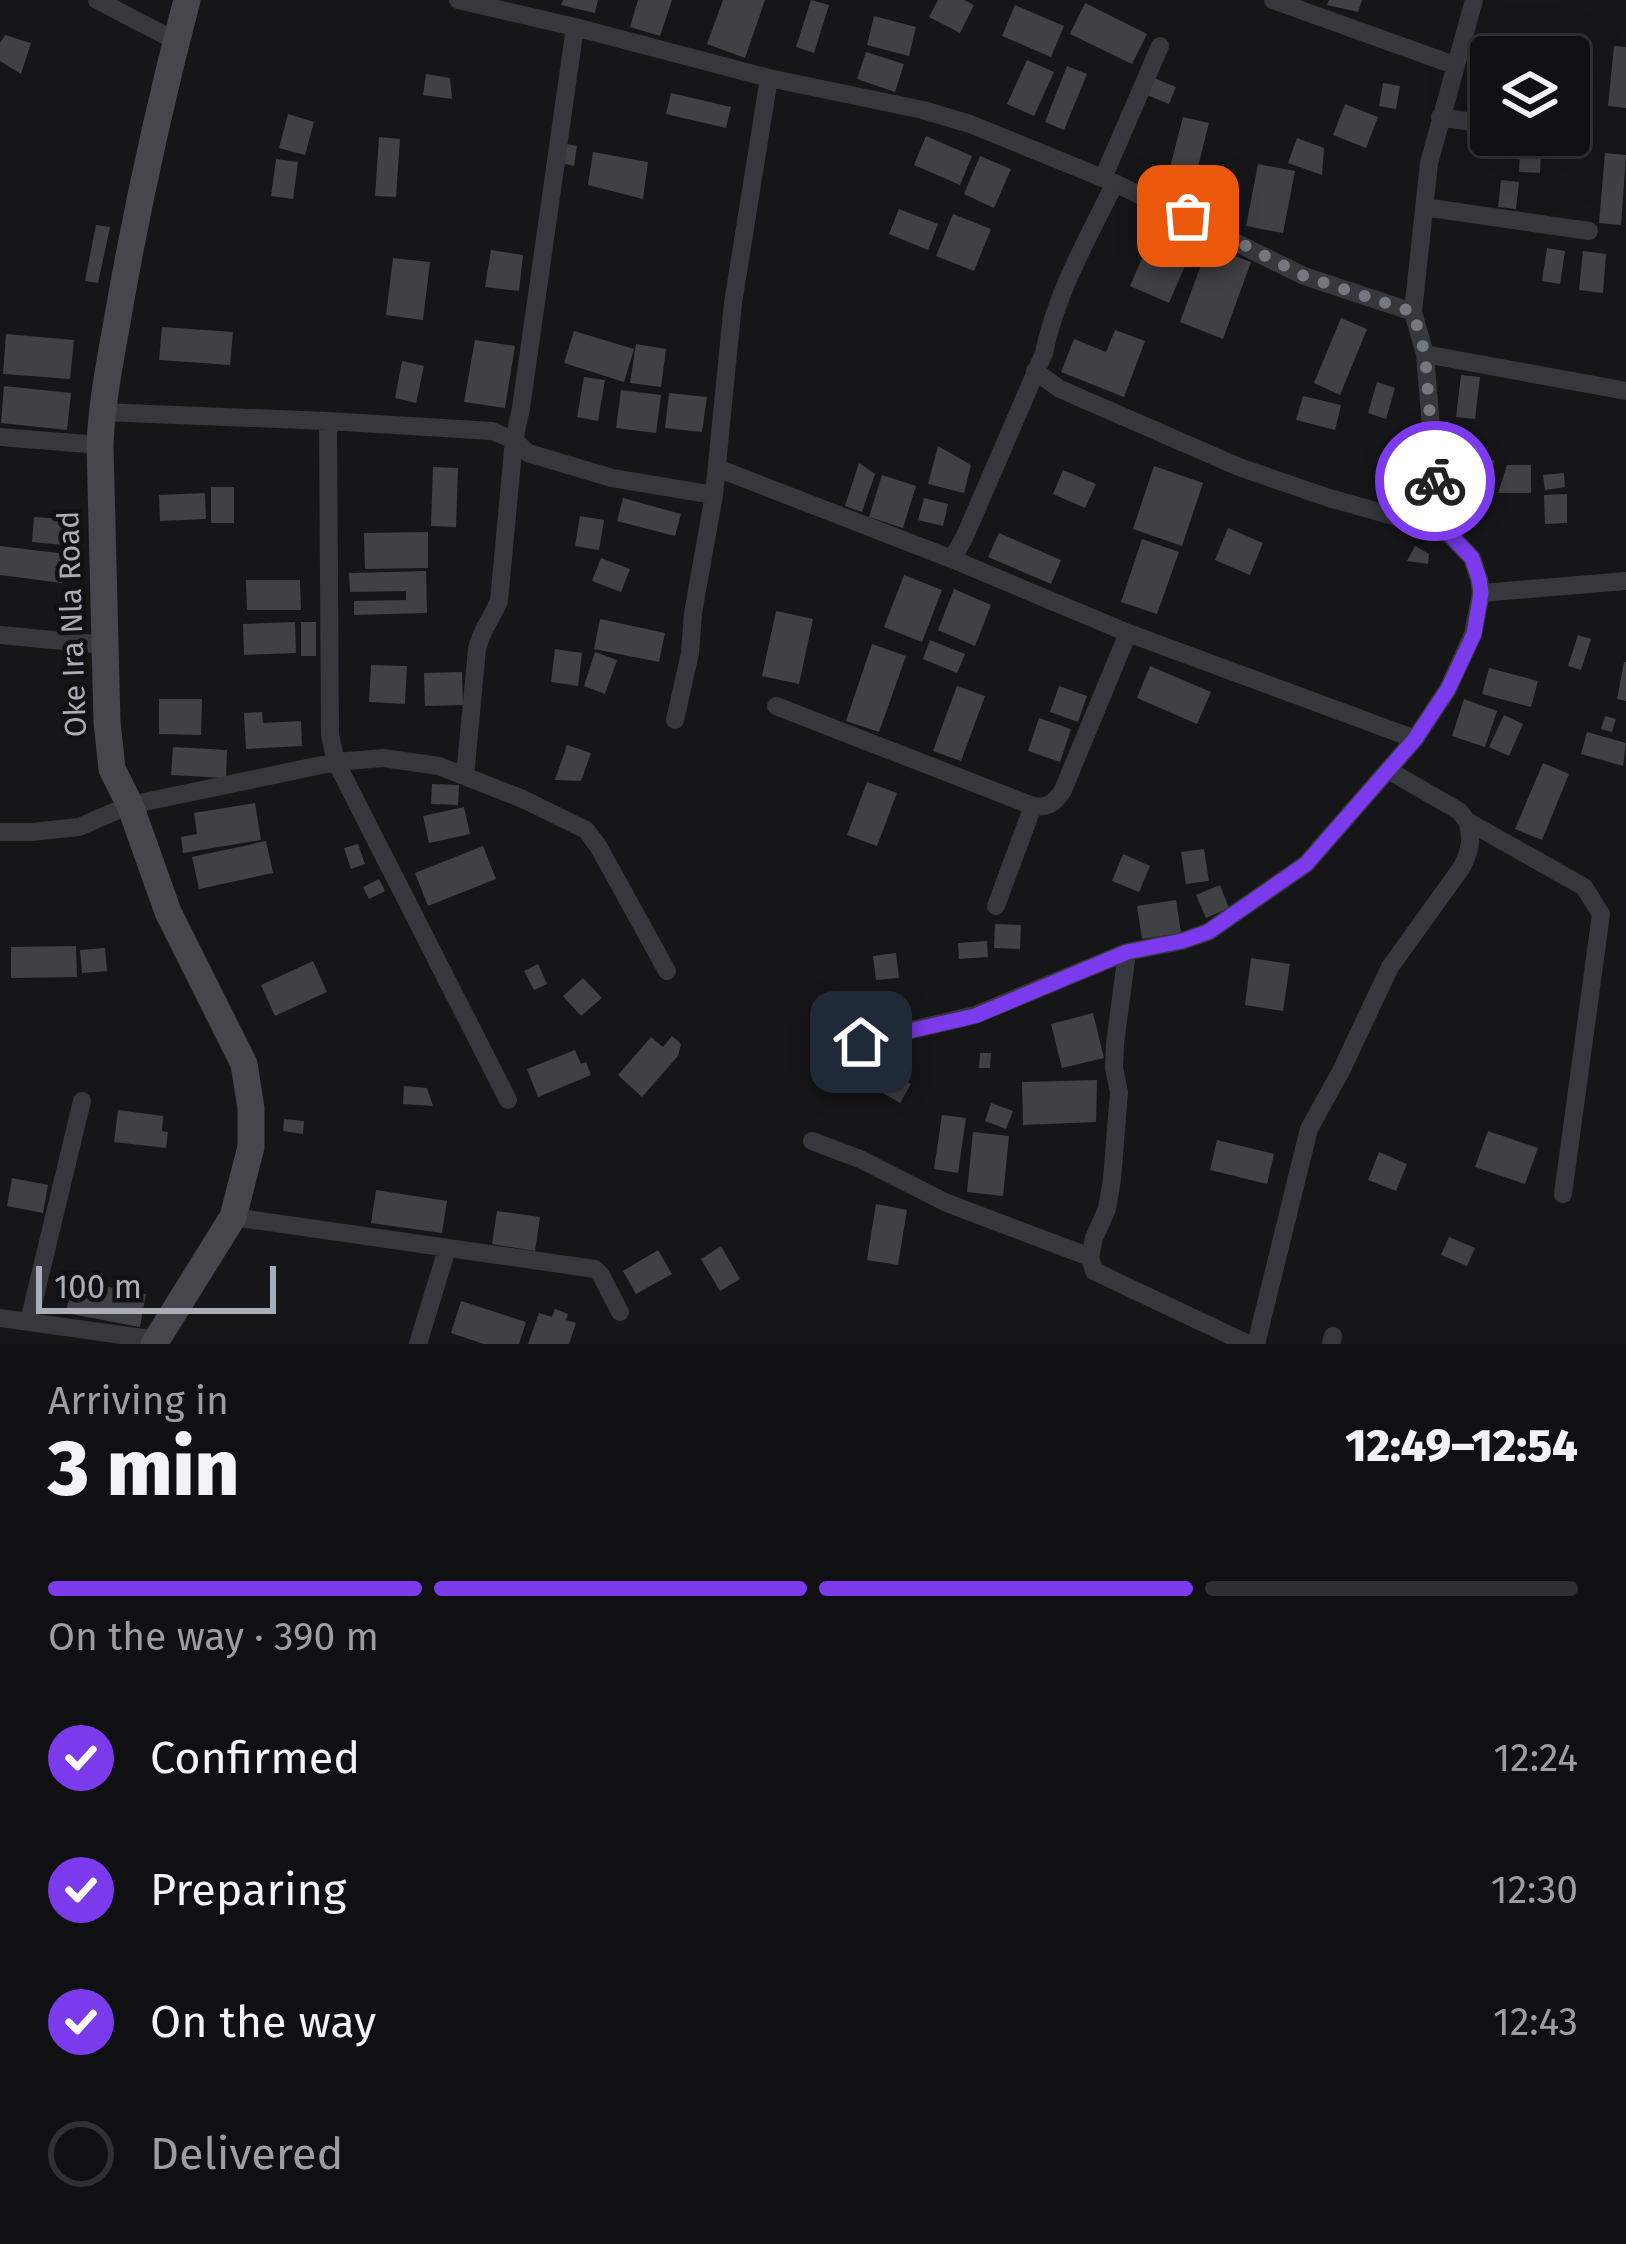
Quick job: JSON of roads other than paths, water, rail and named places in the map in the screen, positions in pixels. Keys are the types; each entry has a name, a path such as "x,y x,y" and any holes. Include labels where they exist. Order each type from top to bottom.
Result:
{"street":[{"path":"97,0 176,40"},
{"name":"Oke Ira Nla Road","path":"155,1342 233,1217 251,1147 244,1064 168,912 112,769 107,722 102,412 134,228 187,0"},
{"path":"458,0 970,124 1109,180 1304,276 1413,312"},
{"path":"1273,0 1454,65"},
{"path":"861,1042 975,1016 1127,952 1208,932 1306,864 1415,739 1448,689 1474,634 1481,593 1472,558 1435,519 1425,354 1413,312 1429,163 1474,0"},
{"path":"465,776 480,632 499,601 514,440 575,27"},
{"path":"952,559 1044,353 1067,281 1160,46"},
{"path":"675,720 714,495 734,303 769,78"},
{"path":"1440,117 1470,122"},
{"path":"1424,207 1589,231"},
{"path":"1425,354 1626,391"},
{"path":"1035,371 1072,394 1240,467 1419,524 1435,519"},
{"path":"102,412 492,431 514,440 528,453 611,478 714,495"},
{"path":"328,421 330,735 336,762 508,1100"},
{"path":"0,437 100,445"},
{"path":"717,469 1128,633 1415,739"},
{"path":"1481,593 1626,581"},
{"path":"776,706 1044,807 1063,790 1128,633"},
{"path":"0,635 105,645"},
{"path":"0,832 80,827 130,806 336,762 411,760 523,799 586,830 668,971"},
{"path":"1127,952 1115,1044 1119,1092 1112,1179 1090,1257 1094,1270 1252,1344 1309,1130 1390,967 1469,851 1472,836 1459,811 1388,770"},
{"path":"996,906 1033,806"},
{"path":"1467,821 1584,887 1601,914 1563,1194"},
{"path":"29,1321 82,1101"},
{"path":"812,1142 947,1203 1090,1257"},
{"path":"233,1217 595,1269 620,1312"},
{"path":"418,1344 448,1250"},
{"path":"0,1318 155,1342"}]}
